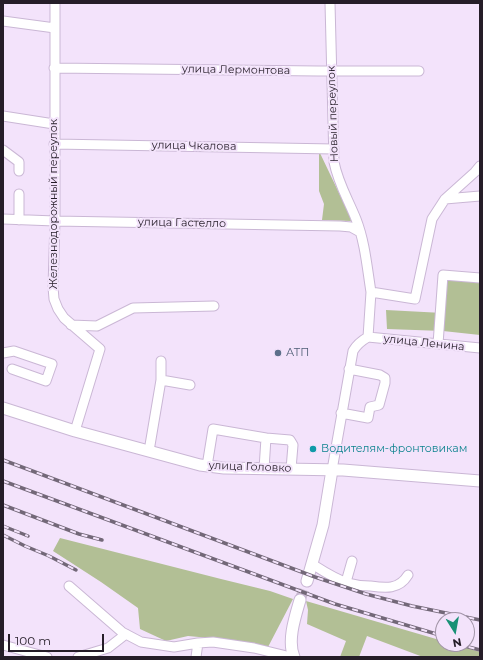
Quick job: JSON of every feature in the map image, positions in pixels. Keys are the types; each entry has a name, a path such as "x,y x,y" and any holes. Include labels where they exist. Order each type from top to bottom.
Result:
{"main road":[{"name":"улица Головко","path":"3,408 75,431 185,462 207,466 224,468 332,470 416,475 480,481"},
{"path":"306,581 323,525 332,470"},
{"path":"293,657 290,642 300,600"}],"street":[{"name":"Железнодорожный переулок","path":"55,3 55,221 52,275 54,299 64,318 100,349 75,431"},
{"name":"Новый переулок","path":"330,3 334,162 338,180 356,219 364,244 371,292 368,338"},
{"path":"3,21 55,28"},
{"name":"улица Лермонтова","path":"54,68 419,71"},
{"path":"3,116 54,124"},
{"name":"улица Чкалова","path":"54,144 334,148"},
{"path":"3,150 19,162 19,172"},
{"path":"371,292 416,299 432,219 445,199 480,166"},
{"path":"19,194 20,220"},
{"path":"445,199 480,196"},
{"name":"улица Гастелло","path":"3,219 340,226 351,227 360,232"},
{"path":"438,344 443,275 480,278"},
{"path":"71,325 97,326 133,308 214,306"},
{"path":"332,470 352,351 356,345 368,338"},
{"name":"улица Ленина","path":"368,338 480,348"},
{"path":"3,353 14,351 52,364 46,381 12,369"},
{"path":"149,452 161,380 161,361"},
{"path":"341,413 368,418 370,407 379,405 385,383 385,378 380,375 349,369"},
{"path":"161,380 190,385"},
{"path":"207,466 213,429 266,438 290,440 293,445 291,469"},
{"path":"264,469 266,438"},
{"path":"346,582 352,561"},
{"path":"312,564 346,582 386,588 397,586 405,580 408,575"},
{"path":"69,586 126,634 141,642 174,647 213,642 254,648 293,657"},
{"path":"78,657 108,648 126,634"},
{"path":"196,657 198,643"},
{"path":"3,645 25,654 47,657"}],"green space":[{"path":"319,151 351,221 322,220 324,204 319,191"},
{"path":"445,277 480,280 480,335 443,331 387,329 386,310 443,313"},
{"path":"60,538 270,591 293,599 268,647 221,639 188,636 166,641 140,629 138,608 53,551"},
{"path":"306,601 435,639 435,652 475,652 475,651 480,652 480,657 423,657 367,636 359,657 340,657 346,641 307,624 308,610"}],"tunnel":[{"path":"300,600 307,581"}],"railway":[{"path":"3,460 315,577 366,594 412,606 480,620"},
{"path":"3,481 335,604 435,634"},
{"path":"3,505 79,534 102,540"},
{"path":"3,526 28,536"},
{"path":"3,535 76,570"},
{"path":"475,649 480,650"}],"place":[{"name":"АТП","path":"278,353"},
{"name":"Водителям-фронтовикам","path":"313,449"}]}
